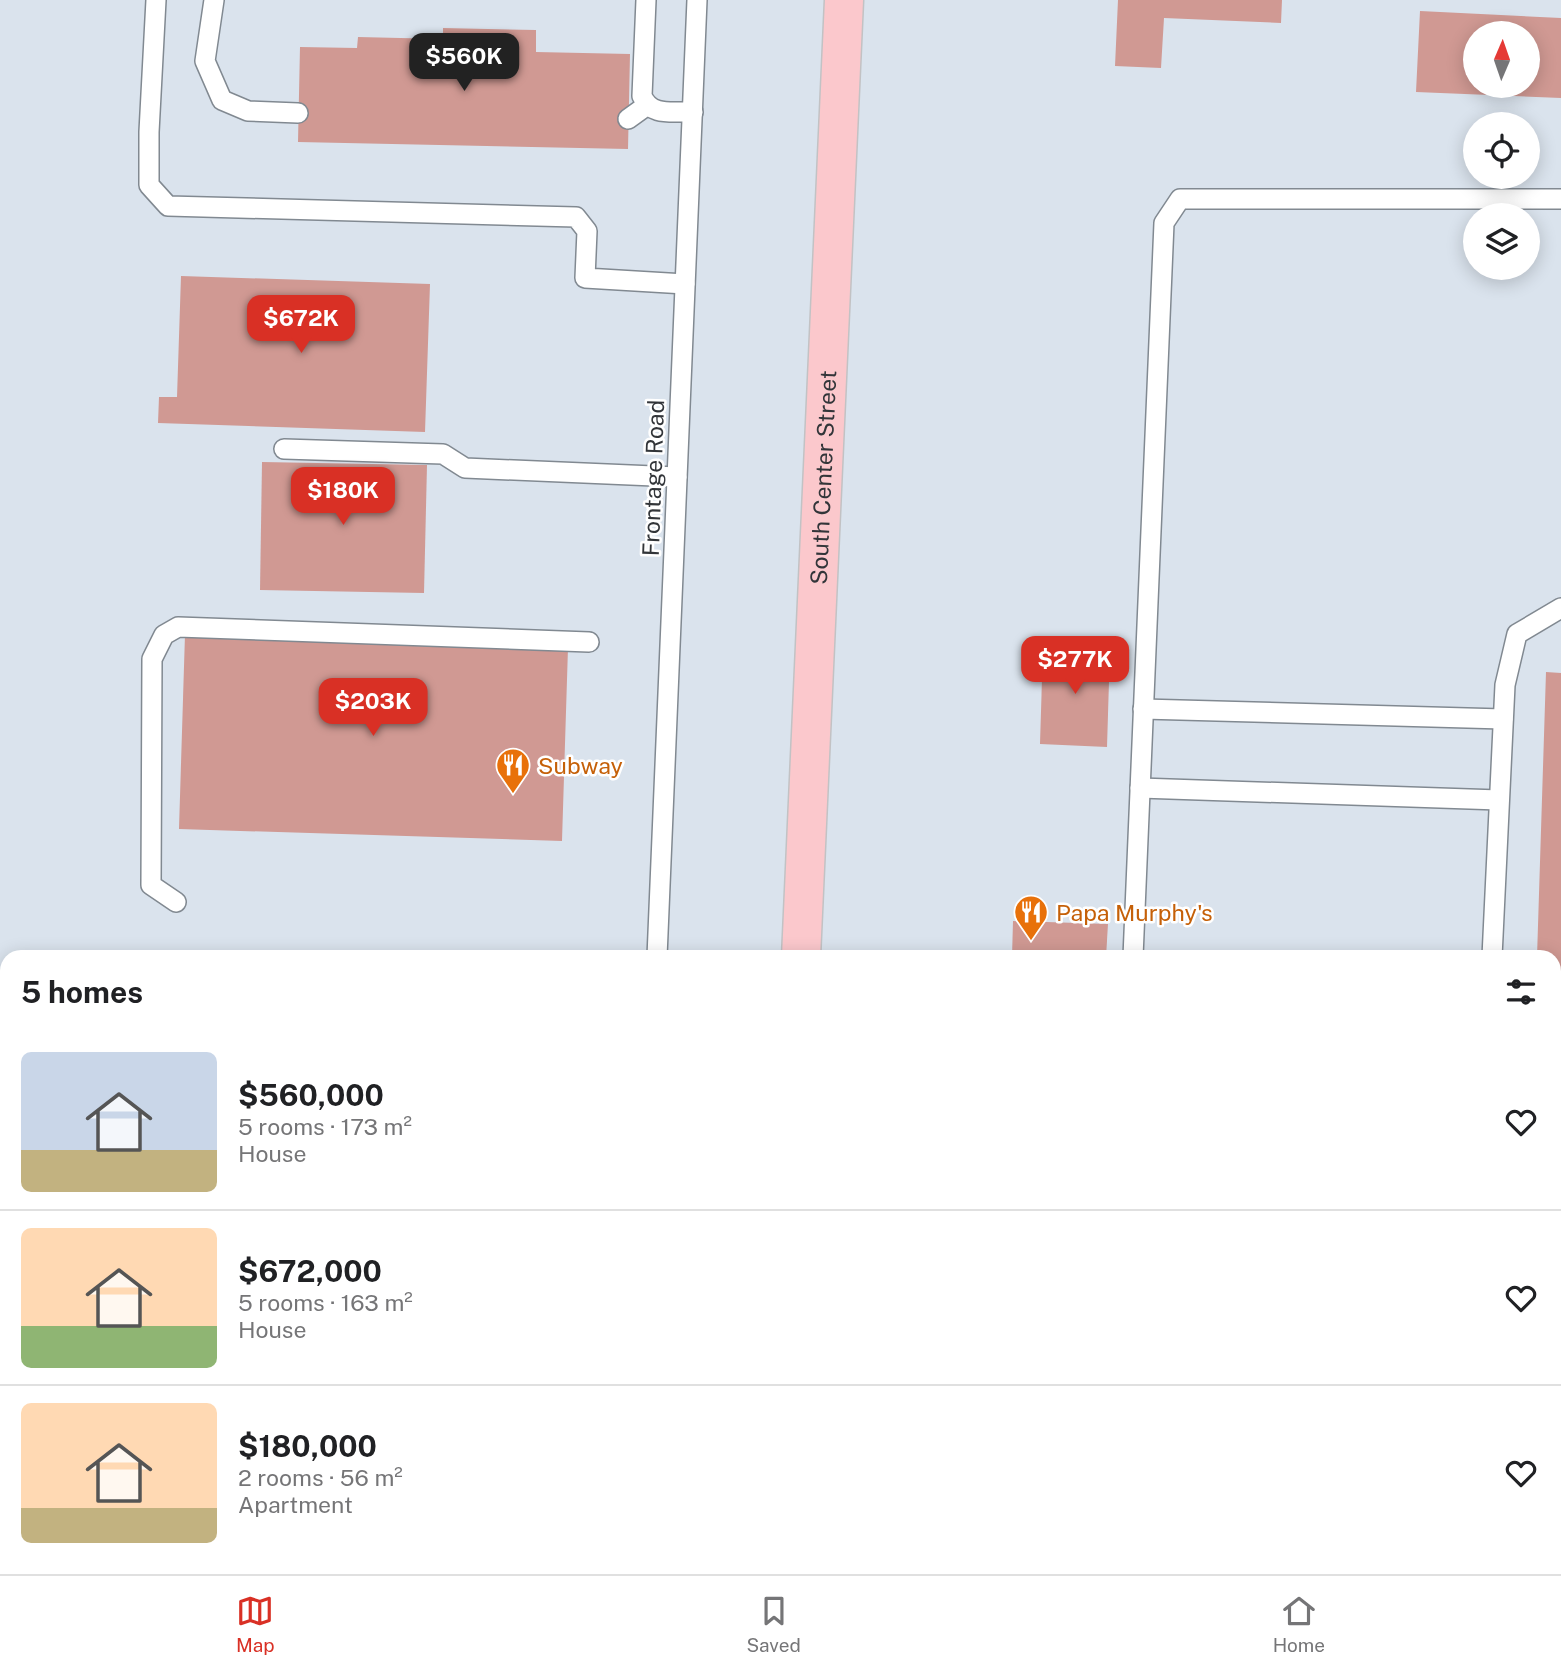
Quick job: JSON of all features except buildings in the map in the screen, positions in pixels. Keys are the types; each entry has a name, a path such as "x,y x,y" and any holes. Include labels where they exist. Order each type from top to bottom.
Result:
{"main road":[{"name":"South Center Street","path":"801,950 844,0"}],"lane":[{"path":"156,0 149,185 168,206 576,217 587,231 585,278 685,284"},
{"path":"214,0 205,61 222,100 248,111 298,113"},
{"path":"646,0 642,96 646,106 654,111 693,112"},
{"name":"Frontage Road","path":"657,950 697,0"},
{"path":"628,119 646,106"},
{"path":"1133,950 1164,223 1180,199 1561,199"},
{"path":"284,449 443,454 465,468 677,477"},
{"path":"1492,950 1505,685 1517,634 1561,608"},
{"path":"176,902 151,885 152,659 164,635 178,627 589,642"},
{"path":"1143,709 1503,719"},
{"path":"1140,788 1499,800"}],"place":[{"name":"Subway","path":"513,795"},
{"name":"Papa Murphy's","path":"1031,942"}]}
